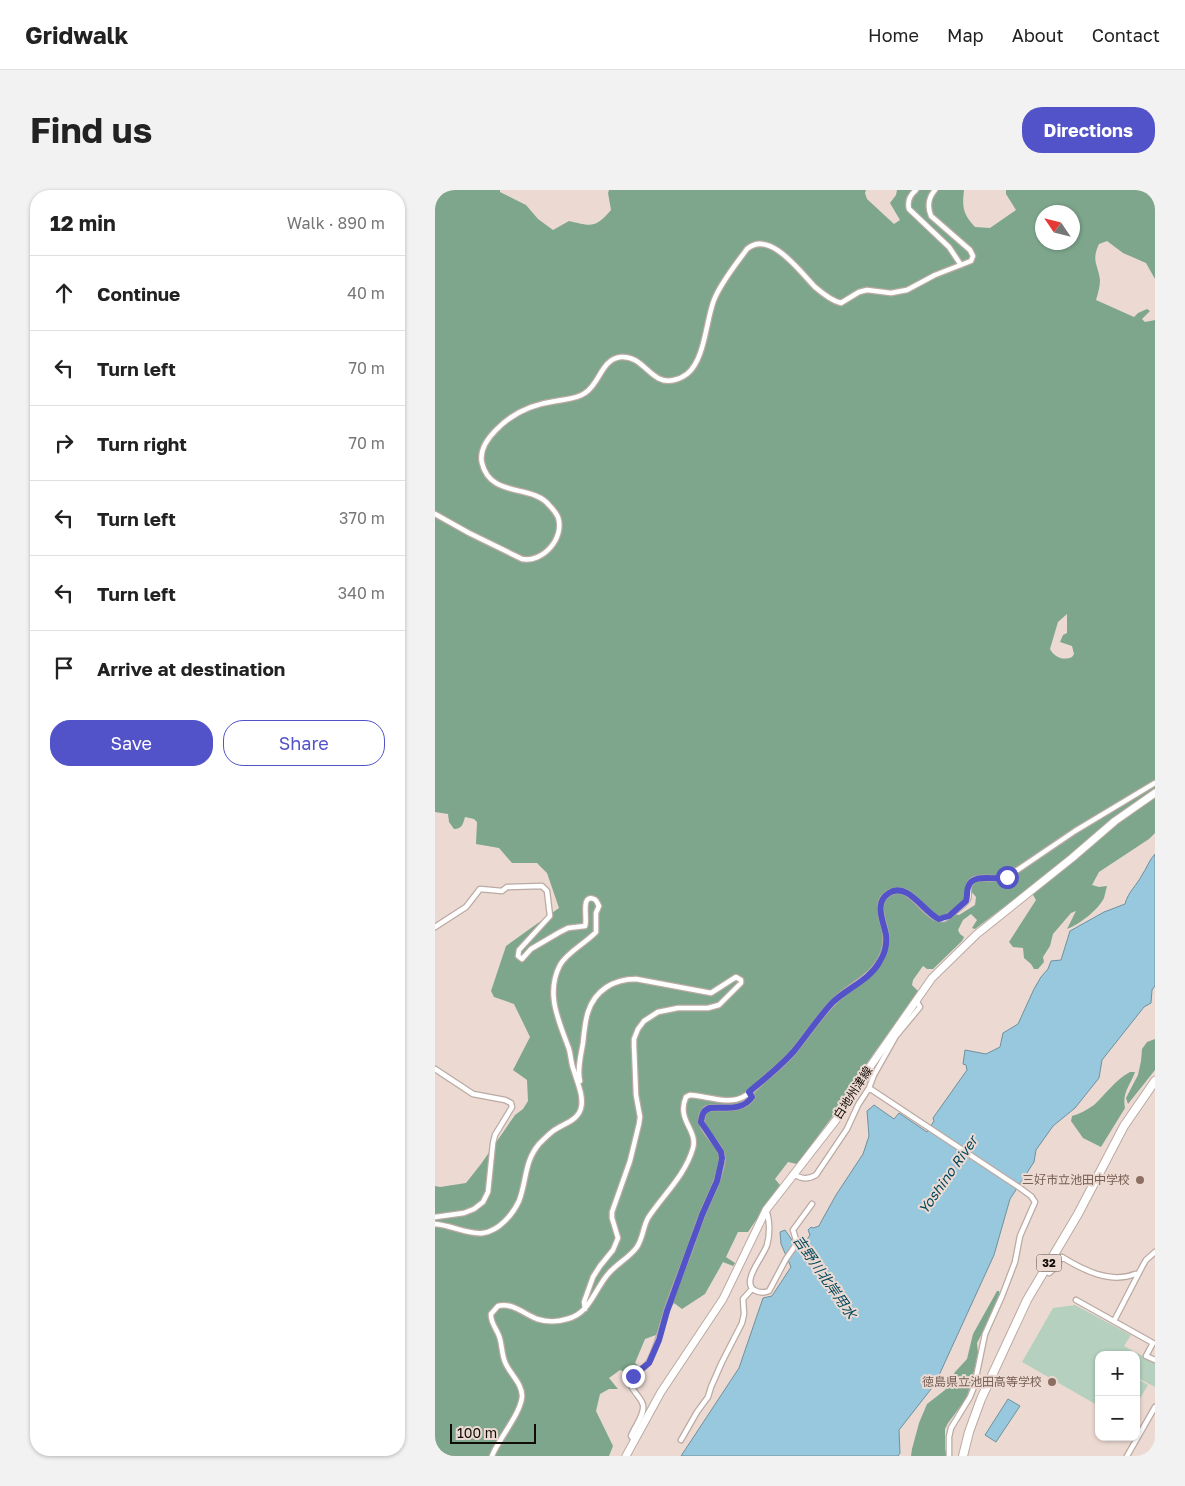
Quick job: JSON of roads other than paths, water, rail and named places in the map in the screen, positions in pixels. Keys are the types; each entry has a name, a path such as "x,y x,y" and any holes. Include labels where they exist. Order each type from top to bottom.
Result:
{"highway":[{"name":"32","path":"963,1456 969,1432 981,1399 1027,1300 1079,1214 1123,1126 1155,1081"}],"main road":[{"name":"白地州津線","path":"626,1456 661,1392 723,1299 767,1210 836,1120 860,1081 916,1000 938,972 977,934 1115,821 1155,793"}],"street":[{"path":"916,190 911,195 909,209 949,247 961,265"},
{"path":"435,514 469,534 522,559 535,559 542,555 549,550 557,534 558,517 551,506 543,499 501,485 489,478 481,456 487,440 497,428 529,407 585,394 592,388 603,368 609,362 619,357 635,360 651,374 663,381 668,382 678,379 688,373 695,364 704,343 715,298 744,253 750,246 755,244 764,244 779,251 816,288 834,301 841,303 859,292 867,290 891,293 907,290 935,275 971,261 973,256 970,250 931,216 928,203 935,190"},
{"path":"492,1456 519,1408 522,1396 519,1385 505,1362 500,1338 491,1320 491,1314 498,1306 506,1305 537,1319 550,1321 567,1320 585,1309 605,1278 637,1247 648,1218 677,1180 683,1169 694,1144 683,1114 686,1097 691,1095 731,1100 743,1097 787,1059 832,1003 873,971 881,961 886,935 880,911 883,898 888,894 894,891 907,893 932,915 939,919 944,918 966,901 969,885 973,880 980,878 999,880 1007,877 1075,831 1155,783"},
{"path":"435,927 460,912 480,890 502,891 507,887 542,886 547,891 550,916 519,950 518,956 522,959 531,949 560,932 568,928 585,926 587,920 585,906 587,901 590,899 597,902 599,906 596,913 596,932 561,963 553,991 554,1006 570,1052 573,1070 579,1087 581,1101 579,1113 575,1118 552,1131 531,1154 519,1200 510,1216 501,1224 481,1233 435,1224"},
{"path":"579,1087 581,1085 579,1063 587,1013 597,996 610,985 625,979 644,980 711,993 736,976 741,980 741,983 719,1005 709,1008 678,1008 658,1012 644,1021 636,1034 634,1046 636,1095 640,1117 630,1162 612,1212 618,1238 613,1250 593,1277 583,1302 585,1309"},
{"path":"793,1174 808,1179 816,1174 847,1129 896,1036 920,1007 916,1000"},
{"path":"435,1069 473,1094 505,1100 511,1103 512,1107 495,1134 488,1192 483,1202 474,1209 464,1213 435,1217"},
{"path":"869,1088 1034,1199 1035,1204 1020,1236 1015,1262 1003,1296 985,1334 974,1387 951,1428 949,1456"},
{"path":"634,1440 631,1436 643,1412 643,1406 631,1386 631,1379 635,1373 649,1363 659,1340 667,1311 702,1215 717,1181 721,1164 721,1152 704,1128 701,1117 710,1108 740,1107 751,1100 752,1097 749,1092"},
{"path":"767,1210 769,1218 768,1242 750,1279 752,1289 763,1293 769,1291 797,1243 793,1230 812,1204"},
{"path":"1114,1321 1137,1274 1146,1260 1155,1252"},
{"path":"1044,1271 1049,1273 1055,1268 1062,1257 1104,1276 1117,1278 1137,1274"},
{"path":"681,1440 697,1412 709,1397 711,1387 722,1362 742,1323 744,1314 743,1299 752,1289"},
{"path":"1076,1300 1153,1343 1146,1356 1155,1360"},
{"path":"1127,1456 1155,1407"}],"water":[{"path":"1155,854 1155,986 1152,990 1151,1003 1144,1007 1102,1060 1099,1078 1075,1108 1053,1126 1036,1150 1034,1162 1010,1199 994,1255 935,1384 899,1430 900,1453 898,1456 681,1456 739,1368 763,1298 772,1296 791,1267 781,1244 780,1232 785,1230 794,1243 793,1245 800,1253 802,1251 800,1250 810,1235 808,1230 811,1227 819,1226 836,1195 863,1154 869,1136 867,1111 874,1105 894,1119 899,1113 927,1132 934,1121 933,1118 967,1070 966,1065 963,1064 965,1050 986,1054 1000,1047 1003,1033 1018,1024 1034,989 1048,969 1051,961 1061,960 1070,931 1104,912 1125,904 1130,892"},
{"path":"1008,1399 1020,1406 996,1442 985,1435"}],"place":[{"name":"三好市立池田中学校","path":"1140,1180"},
{"name":"徳島県立池田高等学校","path":"1052,1382"}],"water label":[{"name":"Yoshino River","path":"948,1175"},
{"name":"吉野川北岸用水","path":"825,1277"}]}
